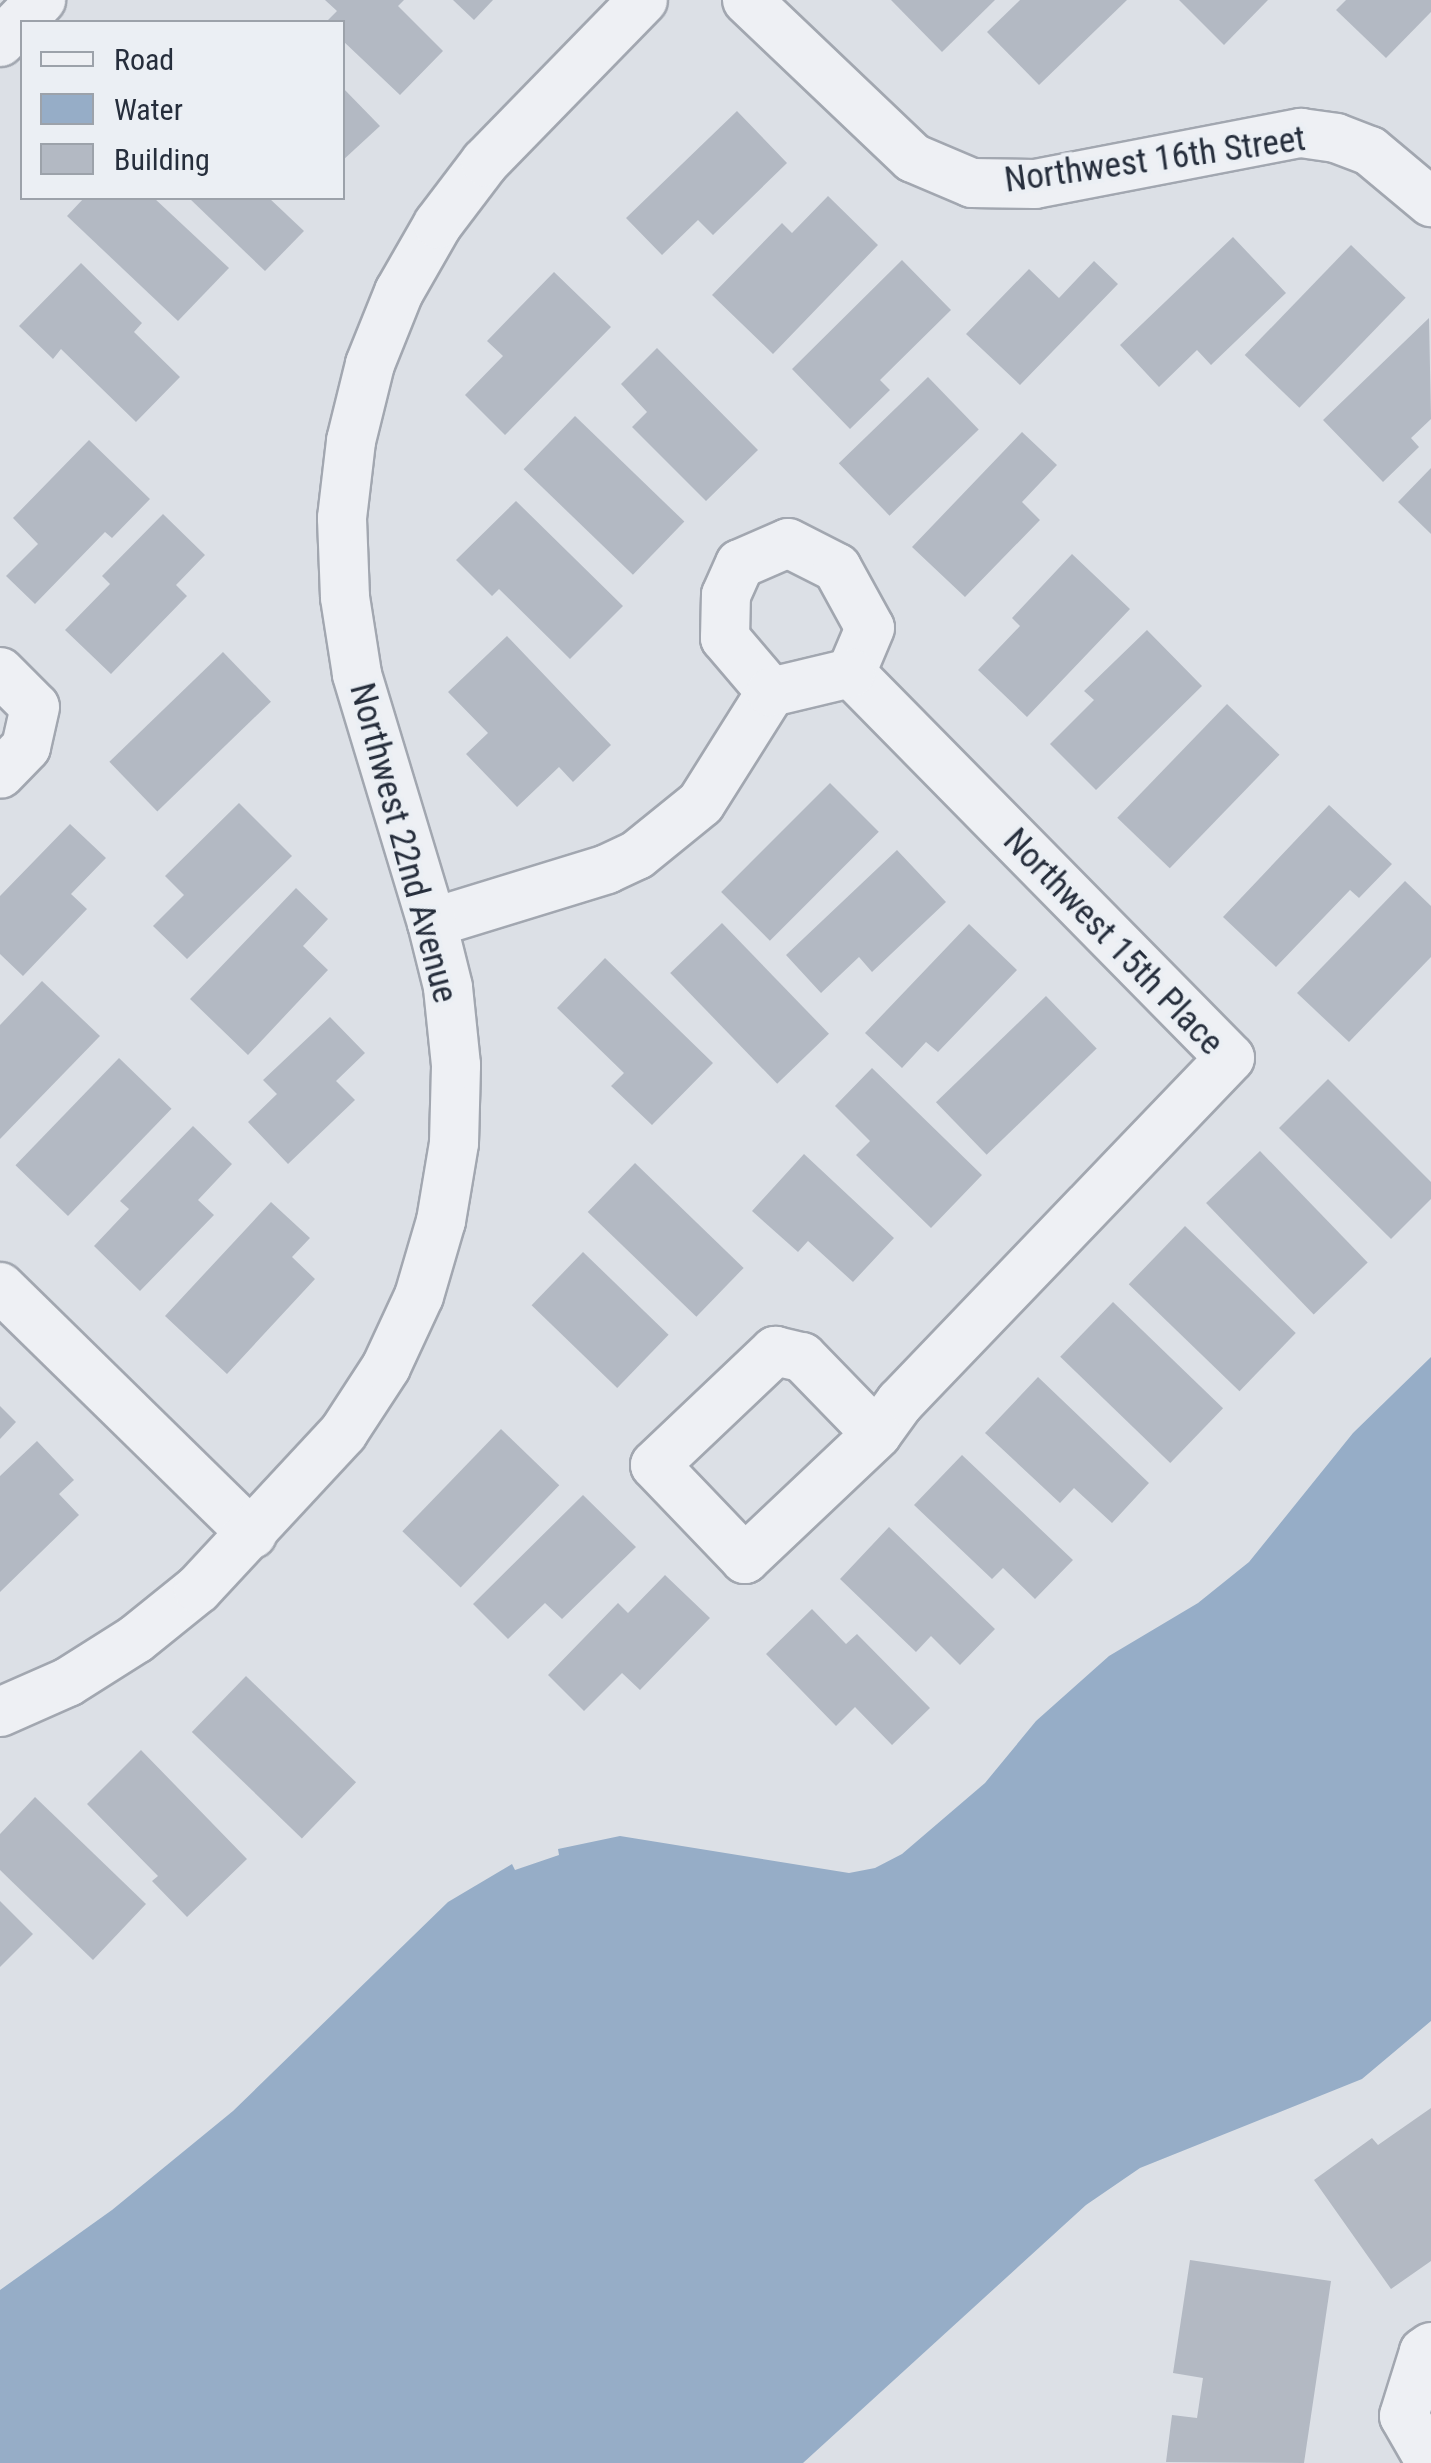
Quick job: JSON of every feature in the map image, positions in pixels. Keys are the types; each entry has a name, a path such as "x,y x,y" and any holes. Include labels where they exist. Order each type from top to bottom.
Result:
{"street":[{"path":"21,20 41,0"},
{"name":"Northwest 22nd Avenue","path":"0,1712 68,1682 136,1639 198,1589 319,1464 386,1367 418,1296 442,1221 454,1143 456,1065 448,988 432,923 357,674 344,596 342,518 351,440 384,328 399,292 438,224 486,162 643,0"},
{"name":"Northwest 16th Street","path":"747,0 912,158 972,183 1035,184 1301,133 1336,138 1370,151 1431,202"},
{"path":"0,42 20,22"},
{"path":"432,923 608,869 637,855 701,803 772,692 851,673 870,628 836,568 788,543 740,564 726,595 726,638 772,692"},
{"path":"0,672 35,707 26,746 0,774"},
{"name":"Northwest 15th Place","path":"851,673 1230,1058 900,1402 877,1434 745,1559 656,1465 776,1351 802,1358 877,1434"},
{"path":"0,1287 252,1534"},
{"path":"1431,2348 1424,2352 1404,2416 1431,2463"}],"water":[{"path":"1431,1357 1431,2021 1362,2079 1140,2168 1086,2205 803,2463 0,2463 0,2290 112,2210 233,2111 448,1902 512,1864 515,1870 559,1855 558,1849 620,1836 849,1873 875,1868 902,1854 985,1783 1036,1721 1109,1656 1198,1603 1249,1562 1353,1433"}],"building":[{"path":"325,0 404,0 398,6 443,51 400,95 345,43 345,20 328,20 337,11"},
{"path":"453,0 493,0 474,20"},
{"path":"891,0 995,0 942,52"},
{"path":"1020,0 1127,0 1039,85 987,32"},
{"path":"1179,0 1268,0 1224,45"},
{"path":"1346,0 1431,0 1431,12 1386,58 1336,10"},
{"path":"345,90 380,126 345,158"},
{"path":"737,111 787,163 713,235 698,220 662,255 626,218"},
{"path":"828,196 878,245 773,354 712,295 782,223 792,233"},
{"path":"82,200 156,200 229,268 178,321 67,216"},
{"path":"191,200 271,200 304,231 265,271"},
{"path":"1233,237 1286,293 1211,365 1197,350 1159,387 1120,345"},
{"path":"1351,245 1406,298 1299,408 1245,355"},
{"path":"902,260 951,310 880,380 890,390 850,429 792,369"},
{"path":"1094,261 1118,284 1020,385 966,334 1029,269 1059,298"},
{"path":"81,263 142,323 134,332 180,377 136,422 61,349 53,359 19,326"},
{"path":"554,272 611,327 505,435 465,395 503,356 487,341"},
{"path":"1429,318 1431,419 1411,438 1419,447 1383,482 1323,420"},
{"path":"657,348 758,450 706,501 632,427 647,412 621,384"},
{"path":"928,377 979,430 890,516 839,463"},
{"path":"575,416 684,522 633,575 524,469"},
{"path":"1022,432 1057,465 1022,502 1040,520 965,597 912,547"},
{"path":"89,440 150,499 112,538 105,532 35,604 6,576 38,544 13,518"},
{"path":"1431,468 1431,534 1398,502"},
{"path":"516,501 623,606 570,659 499,589 492,596 456,560"},
{"path":"163,514 205,555 176,585 187,596 111,674 65,630 110,584 102,576"},
{"path":"1072,554 1130,609 1027,717 978,670 1020,626 1012,618"},
{"path":"1147,630 1202,686 1096,790 1050,744 1094,700 1084,691"},
{"path":"507,636 611,745 573,782 559,767 517,807 466,754 488,733 448,692"},
{"path":"223,652 271,702 157,811 109,762"},
{"path":"1227,704 1280,755 1170,868 1117,818"},
{"path":"830,783 879,832 770,941 721,892"},
{"path":"239,803 292,856 187,959 153,926 184,895 165,876"},
{"path":"1329,805 1392,864 1359,898 1350,890 1276,967 1223,917"},
{"path":"70,824 106,858 71,894 87,909 23,976 0,954 0,896"},
{"path":"897,850 946,902 872,972 859,957 821,993 786,955"},
{"path":"1405,881 1431,906 1431,957 1349,1042 1297,993"},
{"path":"296,888 328,919 303,946 328,970 248,1055 190,999"},
{"path":"722,923 829,1034 777,1084 670,973"},
{"path":"969,924 1017,970 938,1052 926,1042 902,1068 865,1033"},
{"path":"605,958 713,1063 652,1125 611,1086 624,1073 557,1008"},
{"path":"42,981 100,1036 0,1139 0,1025"},
{"path":"1046,996 1097,1049 987,1155 936,1102"},
{"path":"330,1017 365,1053 336,1081 355,1100 288,1164 248,1122 277,1094 263,1080"},
{"path":"119,1058 172,1109 68,1216 15,1165"},
{"path":"872,1068 982,1175 931,1228 856,1155 870,1141 835,1106"},
{"path":"1328,1079 1431,1182 1431,1199 1391,1239 1279,1128"},
{"path":"193,1126 232,1164 198,1200 214,1215 140,1291 94,1246 129,1209 120,1201"},
{"path":"1260,1151 1368,1262 1314,1315 1206,1203"},
{"path":"804,1154 894,1238 853,1282 808,1241 798,1252 752,1211"},
{"path":"635,1163 744,1268 696,1317 588,1212"},
{"path":"271,1202 310,1238 292,1257 315,1279 227,1374 165,1316"},
{"path":"1185,1226 1296,1333 1240,1391 1129,1284"},
{"path":"583,1252 669,1335 617,1388 532,1305"},
{"path":"1113,1302 1223,1408 1170,1463 1060,1357"},
{"path":"1038,1377 1149,1483 1112,1523 1074,1488 1060,1503 985,1433"},
{"path":"0,1406 16,1422 0,1439"},
{"path":"501,1429 559,1485 461,1587 402,1531"},
{"path":"37,1441 74,1480 59,1494 79,1515 0,1592 0,1476"},
{"path":"962,1455 1073,1560 1035,1599 1003,1568 992,1579 914,1505"},
{"path":"583,1495 636,1547 562,1619 545,1603 508,1639 473,1604"},
{"path":"889,1527 995,1629 960,1665 931,1636 916,1652 840,1579"},
{"path":"665,1575 710,1618 640,1690 622,1673 584,1711 548,1675 618,1603 628,1613"},
{"path":"812,1609 846,1644 857,1634 930,1708 892,1745 855,1707 836,1726 766,1654"},
{"path":"246,1676 356,1782 302,1838 192,1732"},
{"path":"141,1750 247,1859 187,1917 152,1881 158,1876 87,1804"},
{"path":"35,1797 146,1904 93,1960 0,1870 0,1834"},
{"path":"0,1901 33,1934 0,1967"},
{"path":"1431,2108 1431,2261 1391,2289 1314,2180 1372,2138 1378,2145"},
{"path":"1190,2260 1331,2281 1304,2463 1166,2462 1172,2415 1197,2418 1203,2378 1173,2373"}]}
